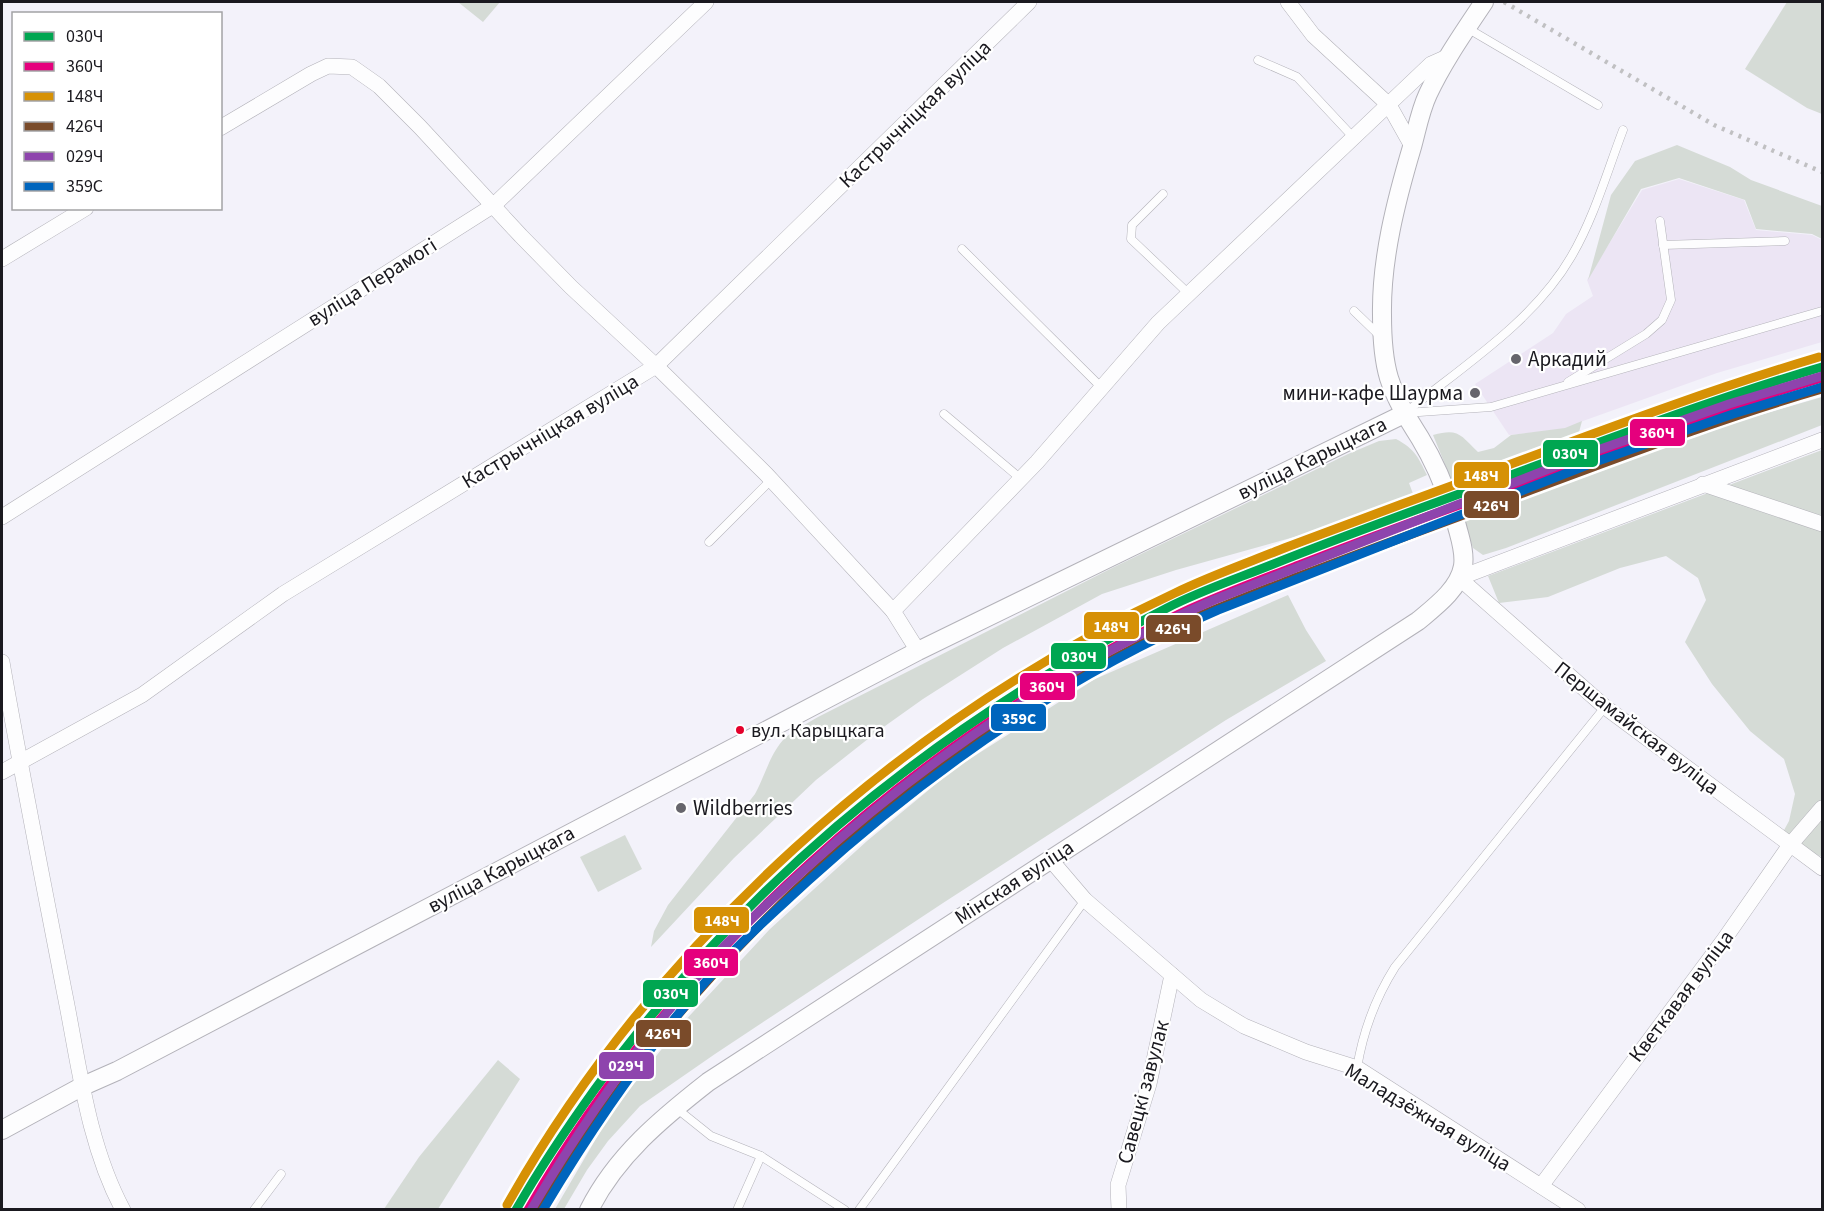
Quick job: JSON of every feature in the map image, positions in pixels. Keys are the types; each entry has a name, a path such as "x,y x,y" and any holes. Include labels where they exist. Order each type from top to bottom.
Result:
{"street":[{"name":"вуліца Перамогі","path":"2,518 494,205 706,2"},
{"name":"Кастрычніцкая вуліца","path":"2,772 142,695 283,594 656,366 1029,2"},
{"path":"1288,2 1313,35 1389,105 1412,146"},
{"name":"вуліца Карыцкага","path":"2,1130 918,651 1404,414 1389,380 1383,339 1382,291 1392,226 1427,95 1484,2"},
{"name":"вуліца Карыцкага","path":"893,611 1021,479 1158,322 1431,64 1449,56"},
{"path":"222,127 328,66 352,67 379,86 571,287 656,366 771,480 893,611 918,651"},
{"path":"2,259 83,210"},
{"path":"1404,414 1430,457 1451,506 1462,547 1463,565 1459,578"},
{"path":"1459,578 1822,440"},
{"path":"1703,484 1822,524"},
{"name":"Першамайская вуліца","path":"1459,578 1605,707 1822,868"},
{"name":"Мінская вуліца","path":"589,1209 632,1149 675,1107 708,1082 1418,621 1446,595 1459,578"},
{"path":"2,662 19,762 83,1086 97,1148 112,1189 123,1209"},
{"name":"Кветкавая вуліца","path":"1541,1186 1723,941 1790,845 1822,808"},
{"name":"Маладзёжная вуліца","path":"1050,858 1084,900 1201,1000 1244,1026 1306,1052 1356,1068 1578,1209"},
{"name":"Савецкі завулак","path":"1119,1209 1118,1185 1149,1084 1172,975"}],"lane":[{"path":"1467,28 1598,105"},
{"path":"1258,60 1297,77 1353,137"},
{"path":"1404,414 1518,322 1537,304 1558,277 1585,230 1623,130"},
{"path":"1163,194 1132,225 1131,239 1189,294"},
{"path":"1557,388 1646,334 1662,320 1671,300 1660,221"},
{"path":"1663,245 1785,240"},
{"path":"962,249 1102,388"},
{"path":"1354,311 1383,339"},
{"path":"1404,414 1491,407 1822,311"},
{"path":"944,414 1021,479"},
{"path":"709,542 771,480"},
{"path":"1356,1068 1374,1006 1395,967 1605,707"},
{"path":"859,1209 1084,900"},
{"path":"675,1107 711,1136 761,1156 845,1209"},
{"path":"737,1209 761,1156"},
{"path":"254,1209 281,1174"}],"shaded area":[{"path":"458,2 500,2 483,22"},
{"path":"1787,2 1822,2 1822,114 1807,108 1745,69"},
{"path":"1677,145 1730,167 1751,180 1822,206 1822,239 1812,234 1756,229 1745,200 1679,178 1641,189 1588,280 1611,195 1635,161"},
{"path":"1679,179 1744,200 1756,230 1812,235 1822,240 1822,342 1717,373 1566,429 1509,435 1475,384 1553,333 1566,314 1593,296 1587,280 1642,190"},
{"path":"1822,397 1822,425 1506,548 1483,555 1473,548 1462,515 1466,508 1636,451"},
{"path":"1582,421 1578,436 1456,483 1451,479 1433,435 1448,432 1458,434 1478,452 1494,448 1511,435 1565,428"},
{"path":"1396,439 1408,446 1415,454 1427,475 1409,483 1415,499 1348,522 1176,570 1102,594 1003,648 923,699 816,780 734,858 651,947 654,931 668,905 755,794 775,751 793,732 818,717 1112,568 1348,454 1379,441"},
{"path":"1822,450 1822,857 1809,851 1783,832 1789,821 1795,794 1784,759 1750,731 1712,684 1685,642 1706,600 1698,578 1666,556 1620,568 1548,597 1499,603 1488,576"},
{"path":"1288,595 1306,630 1326,661 1226,720 943,903 640,1106 608,1141 587,1170 564,1209 555,1209 611,1113 680,1026 770,929 867,841 954,769 1095,679"},
{"path":"625,835 642,869 598,892 580,857"},
{"path":"498,1060 520,1079 438,1209 384,1209 419,1157"}],"railway":[{"path":"1504,2 1714,125 1822,172"}],"transit line":[{"name":"148Ч","path":"507,1205 567,1109 635,1017 712,930 794,848 883,773 977,705 1075,645 1217,574 1650,413 1819,357"},
{"name":"030Ч","path":"516,1210 554,1148 595,1089 653,1014 715,943 782,876 852,814 926,756 1003,703 1083,653 1167,608 1205,591 1352,533 1654,422 1822,367"},
{"name":"029Ч","path":"531,1210 594,1110 617,1078 664,1016 725,945 848,831 896,792 997,719 1103,655 1214,600 1592,452 1729,404 1822,376"},
{"name":"360Ч","path":"528,1210 587,1117 654,1027 729,942 810,863 897,789 988,723 1083,664 1181,613 1225,594 1371,537 1657,433 1822,378"},
{"name":"359С","path":"543,1210 584,1144 628,1080 674,1019 725,960 854,840 902,801 1002,728 1107,664 1218,610 1595,462 1733,414 1822,387"},
{"name":"426Ч","path":"540,1210 600,1117 667,1029 740,945 820,867 905,795 995,730 1090,672 1215,609 1659,443 1822,389"}],"place":[{"name":"Аркадий","path":"1516,359"},
{"name":"мини-кафе Шаурма","path":"1475,393"},
{"name":"вул. Карыцкага","path":"740,730"},
{"name":"Wildberries","path":"681,808"}]}
